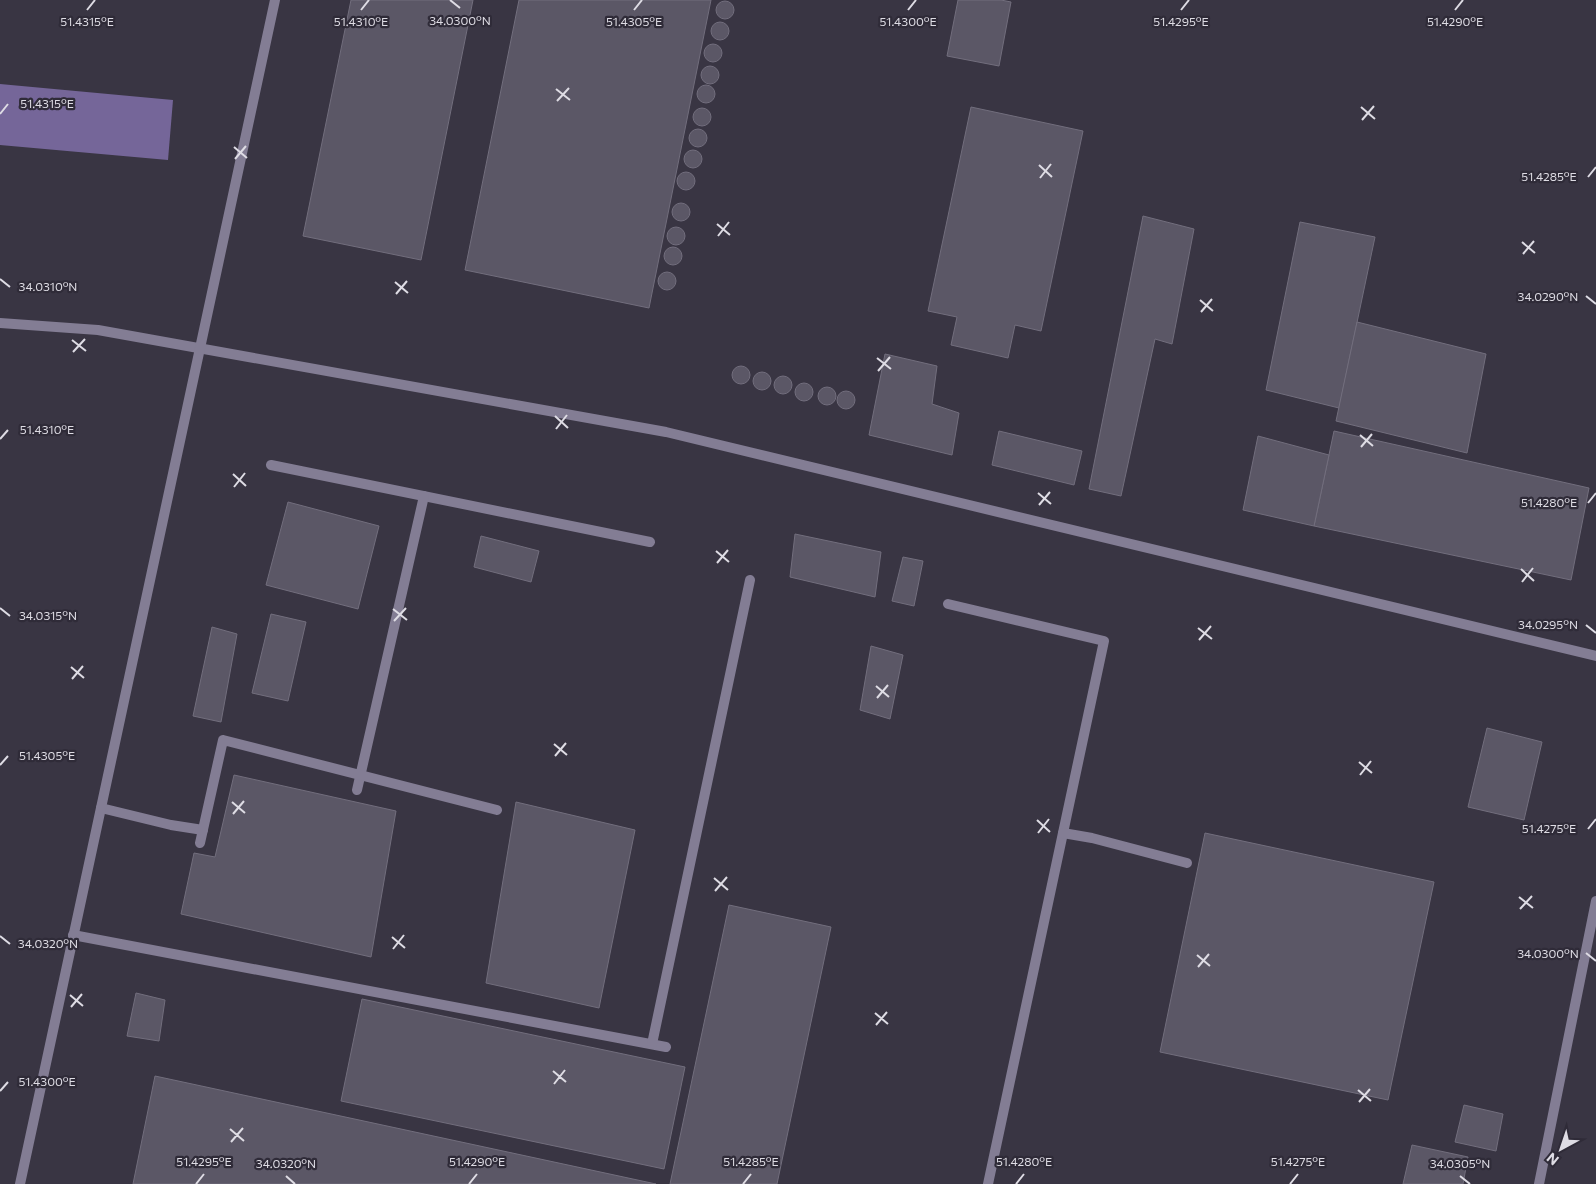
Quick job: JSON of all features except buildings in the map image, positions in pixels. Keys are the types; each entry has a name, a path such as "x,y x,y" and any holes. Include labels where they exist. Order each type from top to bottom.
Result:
{"lane":[{"path":"20,1184 274,0"},
{"path":"0,323 98,330 666,432 1596,656"},
{"path":"271,465 650,542"},
{"path":"357,790 424,496"},
{"path":"652,1044 750,580"},
{"path":"948,604 1104,641 988,1184"},
{"path":"200,843 223,740 498,810"},
{"path":"101,808 171,825 203,830"},
{"path":"1063,832 1187,863"},
{"path":"1540,1184 1596,901"},
{"path":"74,935 666,1047"}],"shaded area":[{"path":"0,84 173,100 168,160 0,145"}]}
